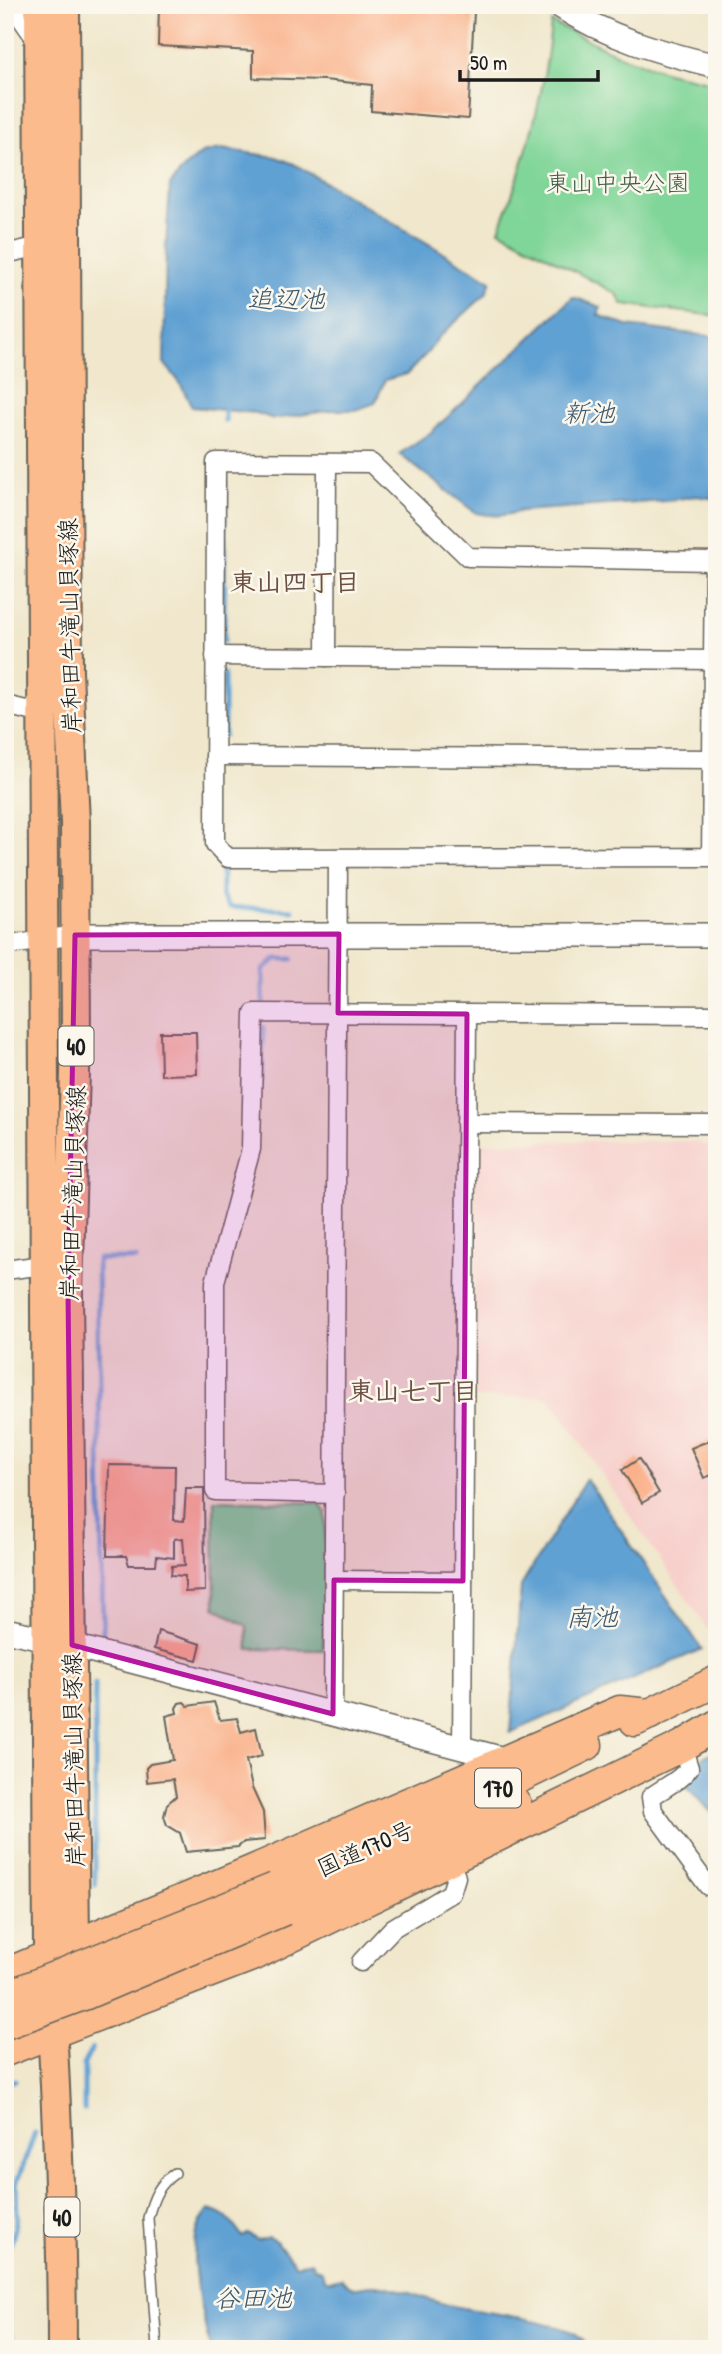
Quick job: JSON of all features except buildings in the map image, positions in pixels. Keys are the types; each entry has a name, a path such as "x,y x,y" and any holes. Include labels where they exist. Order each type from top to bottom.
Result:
{"highway":[{"name":"国道170号","path":"9,2045 86,1994 717,1681"},
{"path":"5,1974 620,1711 650,1714"},
{"name":"国道170号","path":"5,1997 279,1899 717,1712"},
{"path":"9,2045 59,2032 254,1955 682,1745 717,1725"}],"main road":[{"name":"岸和田牛滝山貝塚線","path":"39,5 44,1265 59,1642 75,1943 59,2032"},
{"name":"岸和田牛滝山貝塚線","path":"62,2349 62,2224 57,2085 61,2067 59,2032 48,1957 76,1041 75,823 68,673 65,5"}],"street":[{"path":"12,5 39,44"},
{"path":"558,5 578,19 632,43 717,66"},
{"path":"5,254 40,246"},
{"path":"216,462 371,463 468,557 714,561 715,660 710,857 228,858 215,844 215,656 216,462"},
{"path":"326,657 327,463"},
{"path":"215,656 715,660"},
{"path":"5,705 43,714"},
{"path":"215,756 712,759"},
{"path":"333,1714 338,858"},
{"path":"5,946 75,935 717,935"},
{"path":"335,1494 215,1491 215,1282 251,1149 254,1013 717,1016"},
{"path":"461,1748 467,1014"},
{"path":"466,1123 717,1124"},
{"path":"5,1270 44,1265"},
{"path":"334,1580 463,1581"},
{"path":"5,1630 504,1759"},
{"path":"682,1745 689,1768 683,1777 664,1786 652,1797 653,1811 708,1886"},
{"path":"361,1962 393,1928 451,1893 456,1877 449,1859"}],"lane":[{"path":"157,2349 148,2218 153,2197 163,2182 175,2173"}],"highlighted area":[{"path":"339,934 338,1013 467,1014 463,1581 334,1580 333,1714 72,1645 68,1293 75,935"}],"shaded area":[{"path":"693,1141 717,1150 717,1643 549,1397 474,1398 475,1143"}],"green space":[{"name":"東山中央公園","path":"551,22 623,57 667,72 717,83 717,316 622,304 617,294 499,230 517,180 539,101"},
{"path":"214,1500 319,1503 326,1513 323,1650 248,1649 247,1626 215,1607"}],"water":[{"name":"追辺池","path":"221,149 276,157 294,164 491,281 486,294 438,338 407,374 385,380 375,403 356,410 333,410 274,419 256,413 192,407 180,383 164,363 170,185 185,167 202,153"},
{"name":"新池","path":"573,297 601,307 598,315 627,326 717,337 717,499 696,496 499,515 482,514 476,513 399,454 430,433"},
{"name":"南池","path":"586,1479 702,1649 510,1733 521,1586"},
{"path":"717,1750 717,1818 687,1787 703,1757"},
{"name":"谷田池","path":"209,2210 225,2217 242,2237 248,2234 258,2240 268,2237 276,2241 296,2265 311,2262 329,2281 341,2278 354,2287 384,2286 448,2305 541,2322 573,2333 581,2338 589,2349 210,2349 194,2257 200,2223"}],"waterway":[{"path":"225,410 225,421"},
{"path":"224,641 225,481"},
{"path":"224,674 224,735"},
{"path":"222,869 222,896 229,907 293,910"},
{"path":"263,1002 263,970 276,959 292,959"},
{"path":"262,1080 263,1027"},
{"path":"103,1633 97,1259 136,1259"},
{"path":"95,1684 95,1885"},
{"path":"84,2109 84,2064 92,2048"},
{"path":"5,2084 15,2080"},
{"path":"5,2256 13,2237 17,2216 16,2184 35,2133"},
{"path":"5,2304 13,2349"}],"district":[{"name":"東山四丁目","path":"295,581"},
{"name":"東山七丁目","path":"413,1390"}]}
